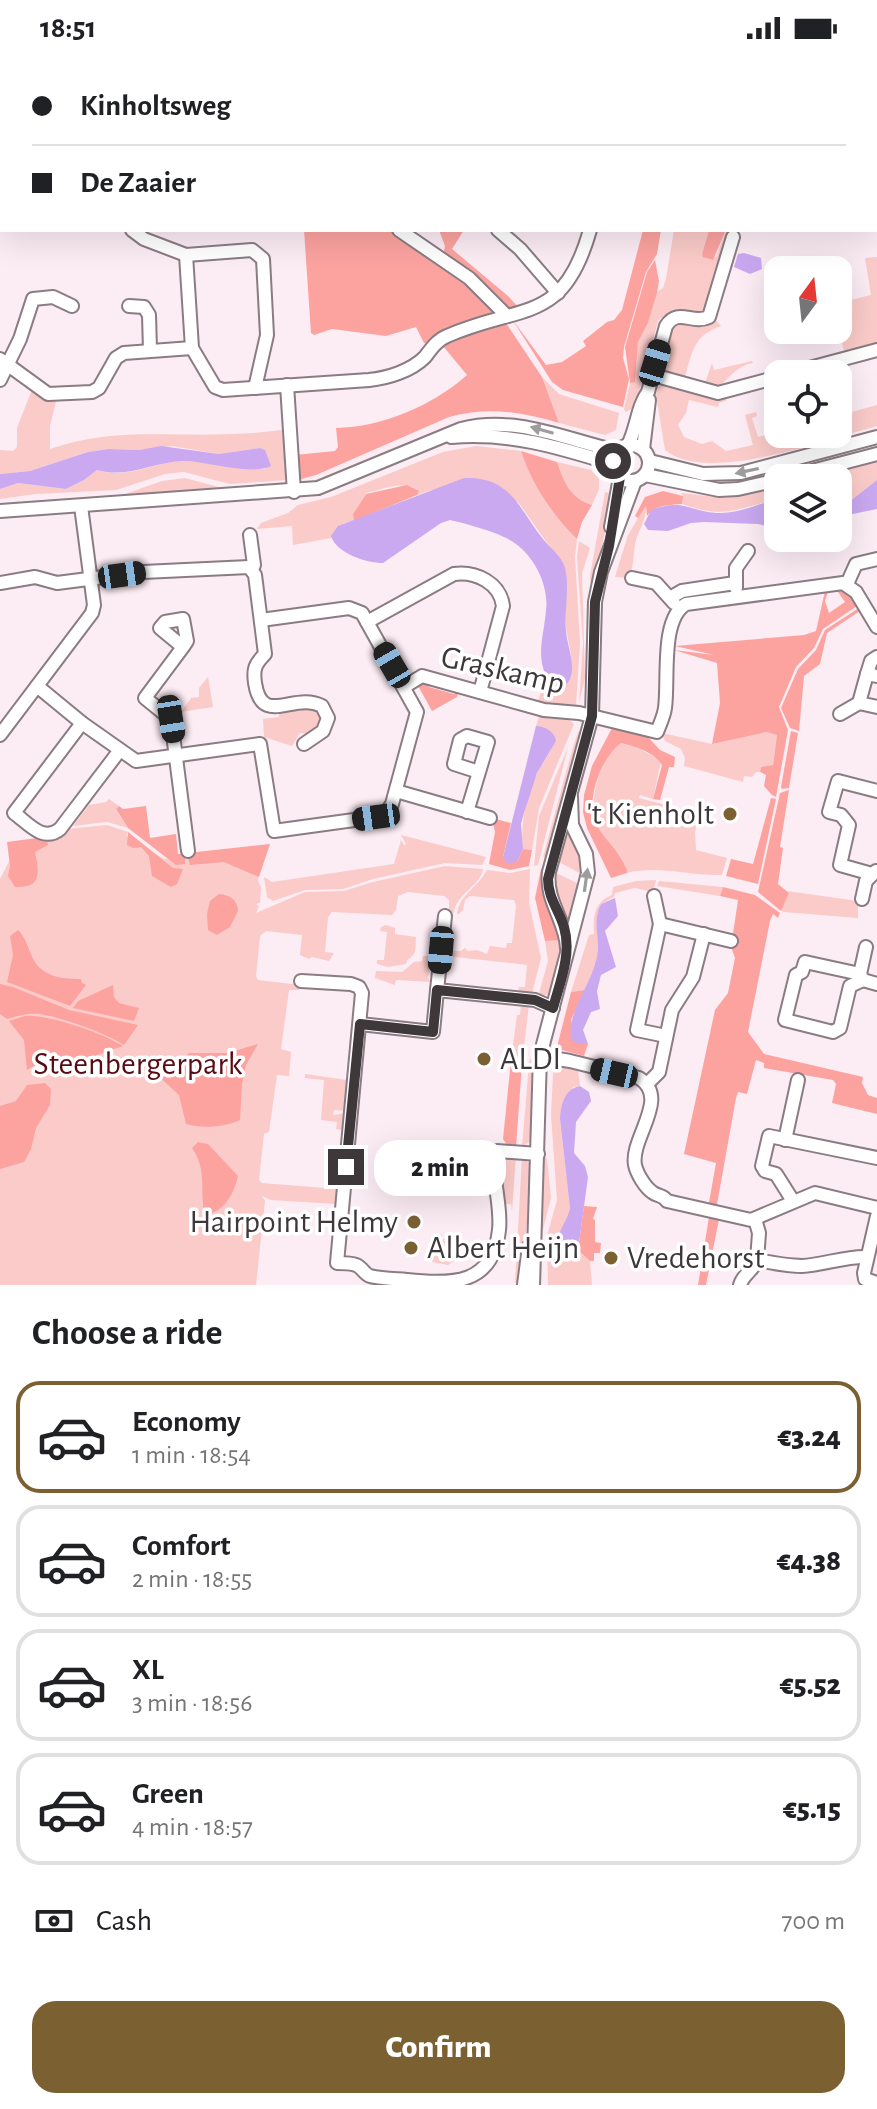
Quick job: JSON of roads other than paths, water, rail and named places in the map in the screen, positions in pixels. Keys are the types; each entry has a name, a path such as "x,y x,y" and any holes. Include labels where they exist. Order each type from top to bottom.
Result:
{"street":[{"path":"135,232 144,239 186,255 252,250 263,259 267,335 255,388"},
{"path":"402,232 469,278 507,316"},
{"path":"500,232 520,249 558,293"},
{"path":"186,255 192,348 215,387 223,390 385,378 419,362 446,336 535,308 558,293 576,270 589,232"},
{"path":"567,956 565,931 551,901 548,879 592,716 595,602 609,546 623,448 648,392 666,326 671,319 682,316 703,320 709,317 733,237"},
{"path":"0,380 3,361 20,339 33,299 53,297 72,306"},
{"path":"129,306 144,307 149,315 150,350"},
{"path":"3,361 48,394 92,392 99,388 116,358 124,353 192,348"},
{"path":"840,360 877,350"},
{"path":"653,375 717,393 764,381"},
{"path":"287,385 294,492"},
{"path":"609,546 640,478 646,455 648,392"},
{"path":"0,511 294,492 318,488 444,438 485,435 623,448 703,474 741,473 877,437"},
{"path":"839,464 877,454"},
{"path":"620,477 719,490 764,483"},
{"path":"0,735 92,613 94,605 81,506"},
{"path":"250,535 265,654 255,665 253,673 257,699 264,705 274,707 315,702 327,712 323,731 304,744"},
{"path":"736,589 736,568 748,551"},
{"path":"847,584 856,564 877,559"},
{"path":"0,583 35,577 57,583 143,572 252,569"},
{"path":"367,622 454,574 490,582 503,606 480,692"},
{"path":"632,578 656,583 674,603 693,602 736,589 847,584 856,592 877,625"},
{"name":"Graskamp","path":"404,687 422,676 544,710 592,716 657,732 665,711 674,603"},
{"path":"37,686 136,761 260,744 274,831 376,817 389,809 417,712 362,613 353,608 261,620"},
{"path":"183,647 145,698 171,719 188,851"},
{"path":"840,714 859,703 872,675 871,661 877,657"},
{"path":"859,703 877,707"},
{"path":"82,723 14,813 43,834 55,833 60,829 120,750"},
{"path":"467,812 479,772"},
{"path":"840,865 849,825 841,815 829,812 836,782 877,791"},
{"path":"396,791 490,818"},
{"path":"533,1285 540,1056 588,873 586,854 572,825 571,797"},
{"path":"824,861 875,872"},
{"path":"862,899 866,881 875,872"},
{"path":"654,896 660,924 637,1030 666,1036"},
{"path":"360,1024 433,1032 445,916"},
{"path":"660,924 731,941"},
{"path":"647,1084 659,1072 672,1010 693,977 704,934"},
{"path":"866,947 862,977 850,986 840,1028 833,1032 785,1020 796,975 802,972 805,962 862,977 877,984"},
{"path":"301,981 359,987 362,993 337,1263 356,1265 366,1280 443,1284 459,1282 481,1272 492,1256 500,1219 493,1171 497,1151 538,1154"},
{"path":"437,990 535,1000 553,1008"},
{"path":"540,1056 639,1078 647,1084 652,1096 634,1163 640,1178 652,1193 663,1195 667,1201 748,1220 815,1193 877,1208"},
{"path":"785,1140 798,1080"},
{"path":"793,1201 776,1174 765,1171 762,1166 769,1136 877,1158"},
{"path":"524,1285 535,1203"},
{"path":"877,1216 865,1279 877,1283"},
{"path":"740,1285 757,1260 759,1233 755,1219"},
{"path":"757,1260 804,1266 854,1256 867,1257"}],"place":[{"name":"'t Kienholt","path":"730,814"},
{"name":"ALDI","path":"484,1059"},
{"name":"Hairpoint Helmy","path":"414,1222"},
{"name":"Albert Heijn","path":"411,1248"},
{"name":"Vredehorst","path":"611,1258"}],"park label":[{"name":"Steenbergerpark","path":"138,1064"}]}
